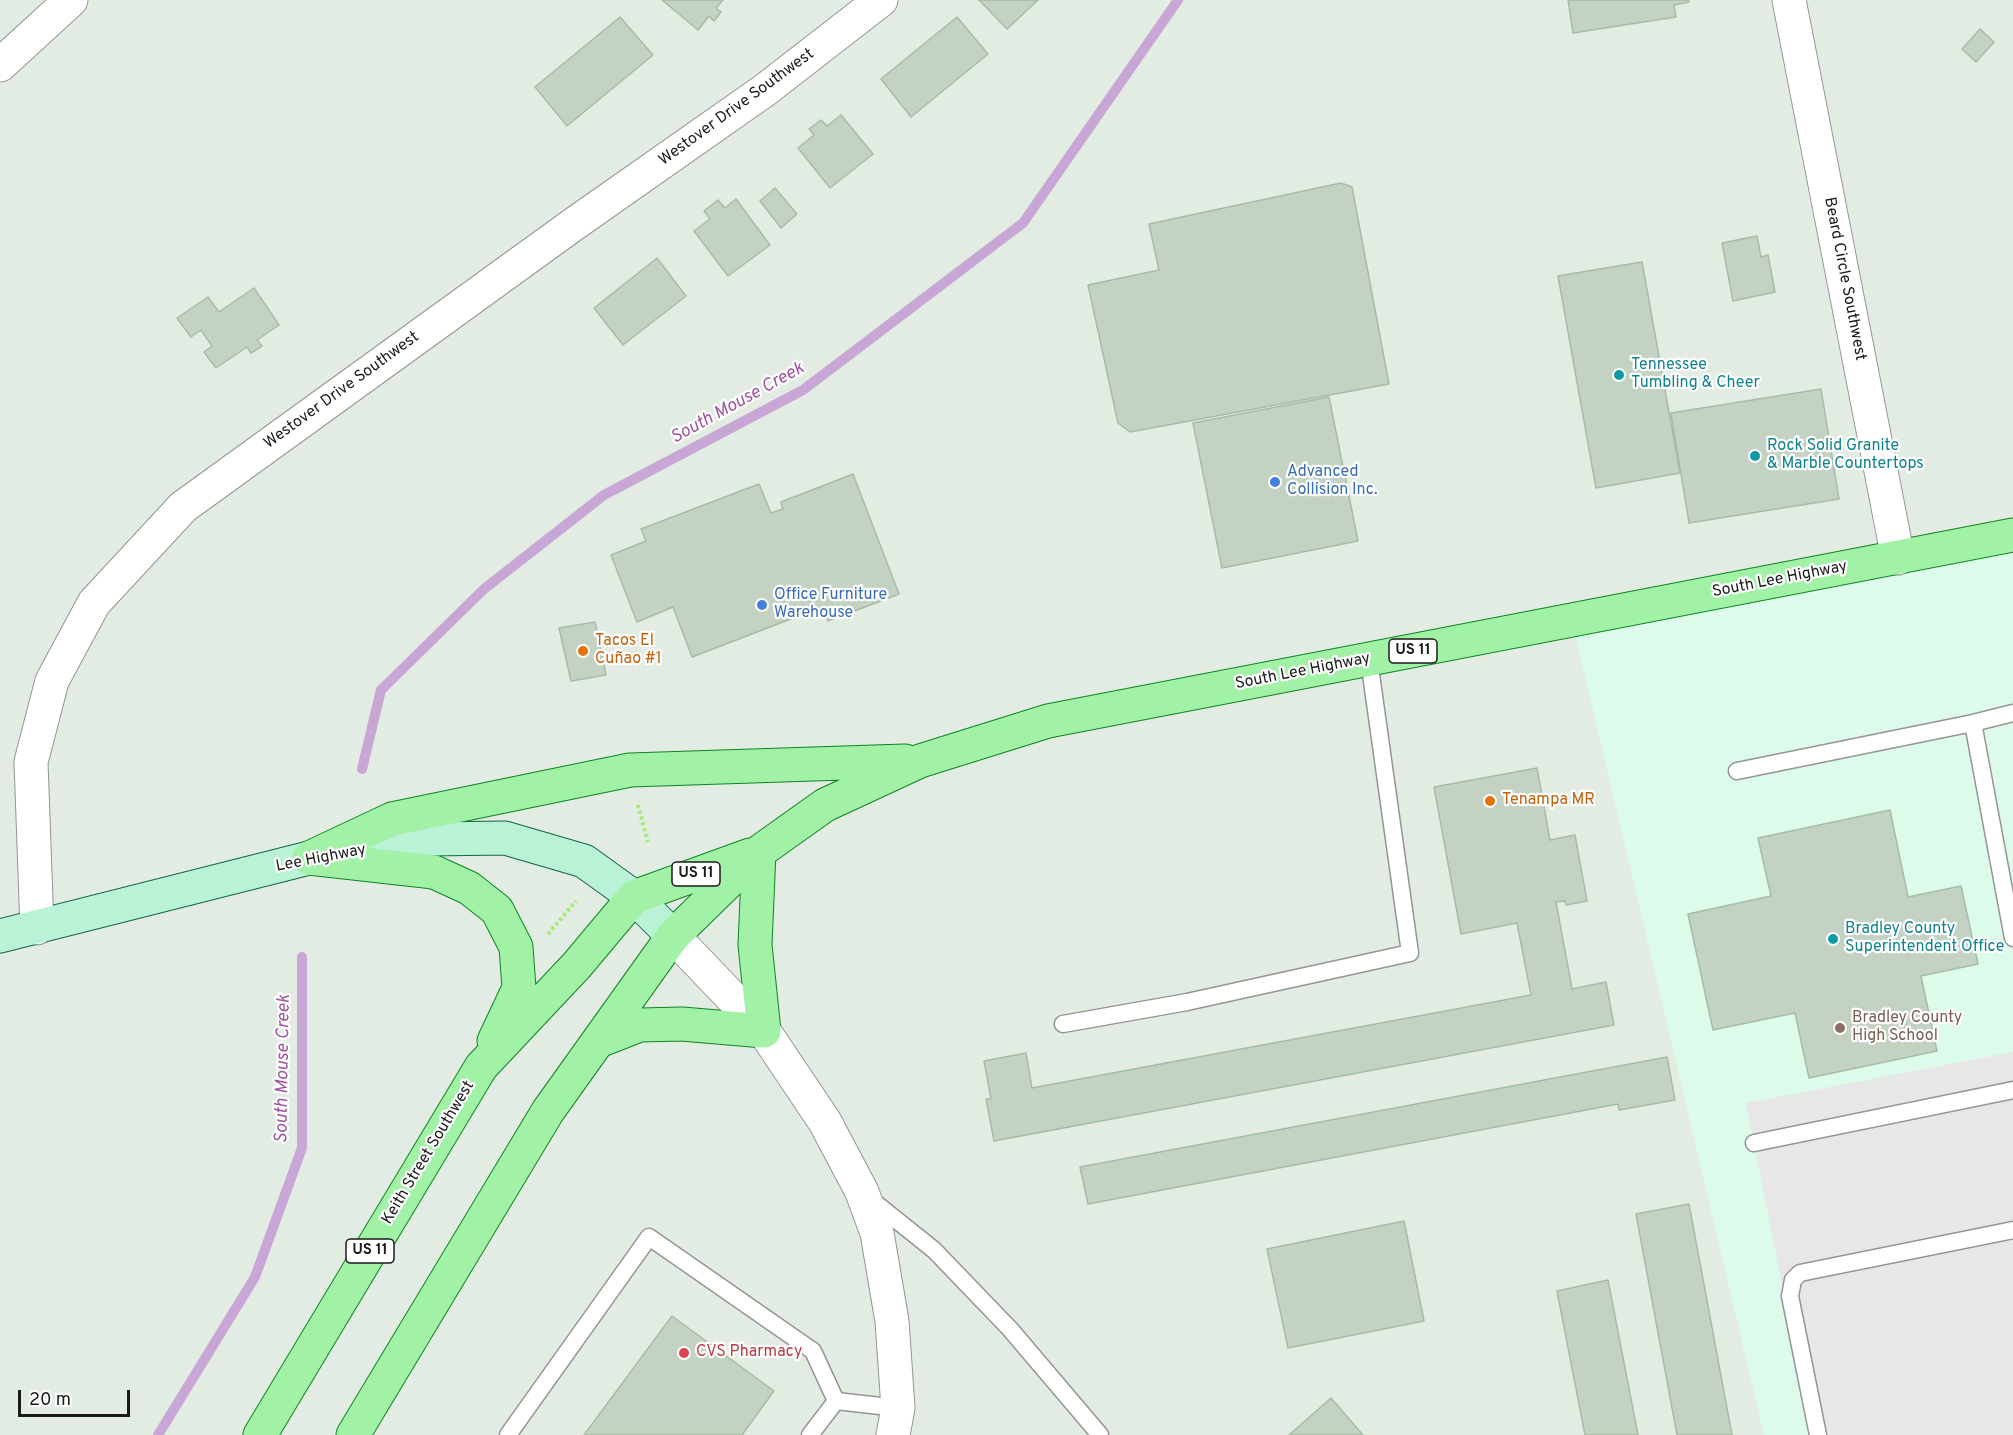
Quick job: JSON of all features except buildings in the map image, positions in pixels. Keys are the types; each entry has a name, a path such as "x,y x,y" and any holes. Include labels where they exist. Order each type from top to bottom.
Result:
{"main road":[{"name":"South Lee Highway","path":"673,936 759,852 825,805 920,761 1048,721 2013,535"},
{"path":"309,858 392,819 630,770 920,761"},
{"name":"Lee Highway","path":"0,936 309,858 430,839 505,838 584,861 634,897 673,936"},
{"name":"South Lee Highway","path":"634,897 759,852"},
{"path":"599,1041 640,1025 682,1024 764,1031 755,945 759,852"},
{"path":"309,858 434,872 469,888 497,910 516,947 519,988 481,1067"},
{"name":"Keith Street Southwest","path":"260,1435 481,1067 578,965 634,897"},
{"name":"US 11","path":"355,1434 548,1112 673,936"}],"street":[{"path":"0,65 71,0"},
{"name":"Westover Drive Southwest","path":"37,928 31,762 52,681 94,603 183,507 574,224 765,90 881,0"},
{"name":"Beard Circle Southwest","path":"1789,0 1898,558"},
{"path":"673,936 764,1031 825,1122 862,1192 877,1233 892,1321 895,1422"}],"lane":[{"path":"1063,1024 1187,1002 1410,953 1369,660"},
{"path":"1737,771 2013,713"},
{"path":"1972,723 2013,938"},
{"path":"1754,1143 2013,1090"},
{"path":"862,1192 934,1250 1010,1329 1100,1435"},
{"path":"1818,1435 1790,1296 1793,1280 1800,1273 2013,1230"},
{"path":"508,1435 649,1237 813,1351 836,1401 895,1422"},
{"path":"810,1435 836,1401"}],"path":[{"path":"637,801 648,842"},
{"path":"547,934 577,900"}],"shaded area":[{"name":"Bradley County High School","path":"2013,538 2013,1435 1764,1435 1572,621"},
{"path":"2013,1052 2013,1435 1812,1435 1746,1103"}],"waterway":[{"name":"South Mouse Creek","path":"362,769 381,690 484,589 604,495 803,390 1023,223 1178,0"},
{"name":"South Mouse Creek","path":"158,1435 255,1277 302,1148 302,957"}],"place":[{"name":"Tennessee Tumbling & Cheer","path":"1619,375"},
{"name":"Rock Solid Granite & Marble Countertops","path":"1755,456"},
{"name":"Advanced Collision Inc.","path":"1275,482"},
{"name":"Office Furniture Warehouse","path":"762,605"},
{"name":"Tacos El Cuñao #1","path":"583,651"},
{"name":"Tenampa MR","path":"1490,801"},
{"name":"Bradley County Superintendent Office","path":"1833,939"},
{"name":"Bradley County High School","path":"1840,1028"},
{"name":"CVS Pharmacy","path":"684,1353"}]}
